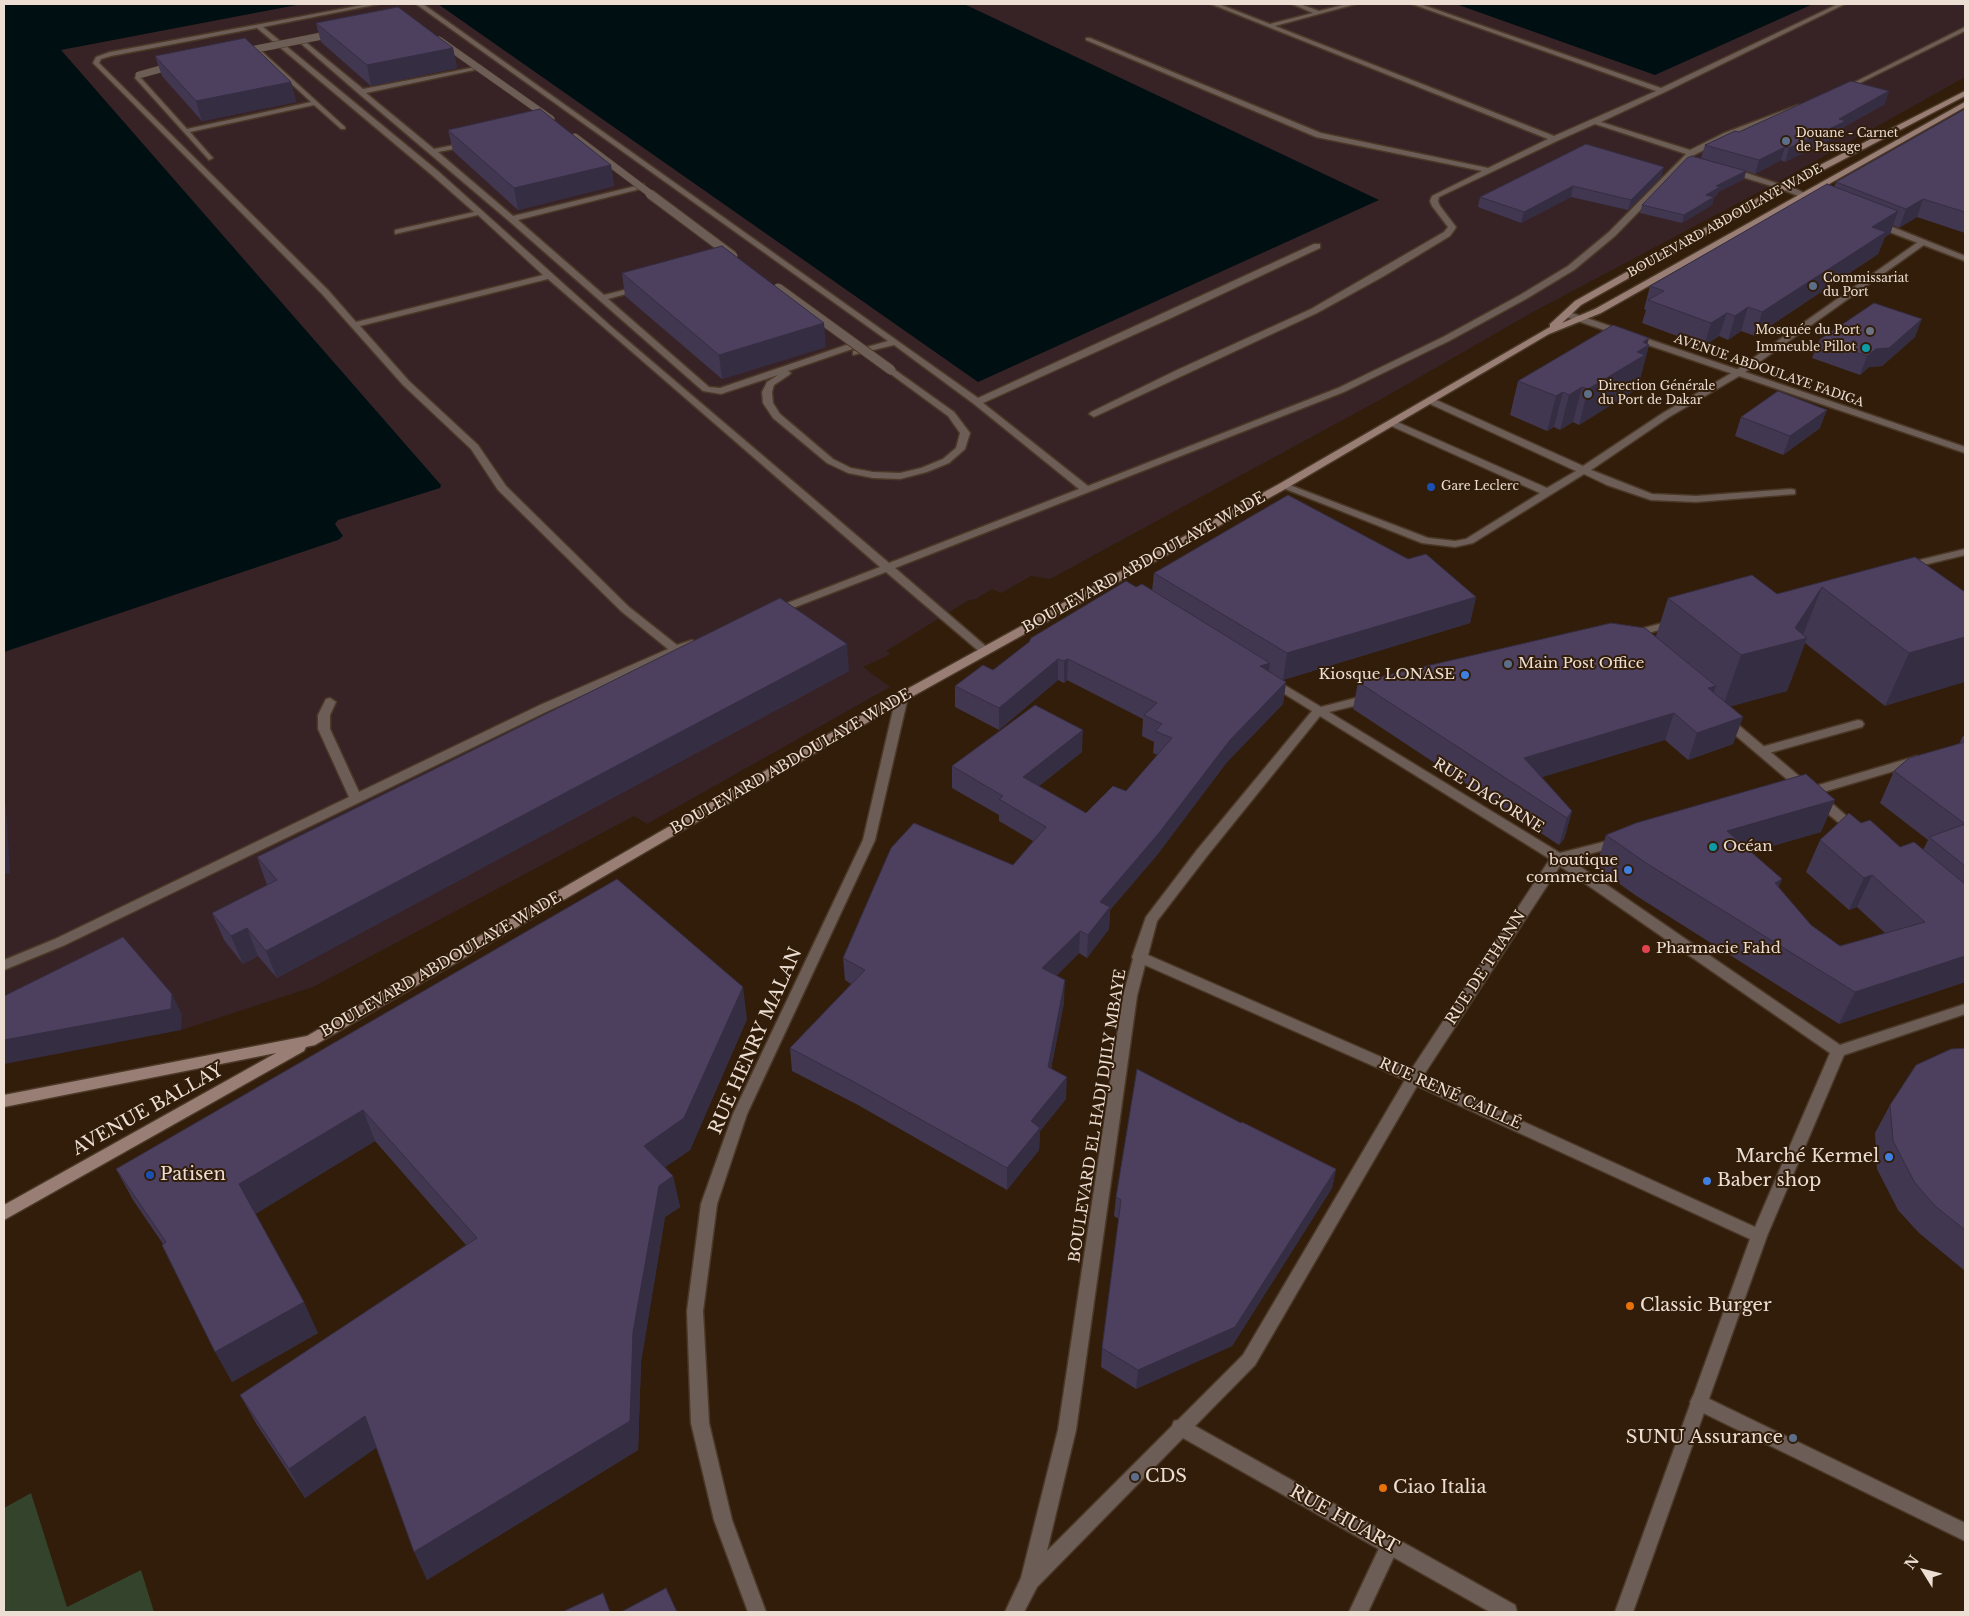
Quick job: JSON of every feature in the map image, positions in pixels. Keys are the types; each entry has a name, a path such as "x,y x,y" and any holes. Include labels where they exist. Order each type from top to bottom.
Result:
{"street":[{"path":"376,4 110,54 98,58 96,63 223,187 325,292 406,383 475,447 502,488 625,609 675,649"},
{"path":"419,4 895,342 977,402 1087,490"},
{"path":"1214,4 1554,139"},
{"path":"1295,4 1319,13"},
{"path":"1270,26 1353,4"},
{"path":"1415,4 1663,91"},
{"path":"1094,414 1180,372 1314,311 1381,274 1447,234 1452,227 1436,206 1436,196 1554,139 1663,91 1842,4"},
{"path":"259,27 436,174 548,276 985,651"},
{"path":"1837,92 1860,83 1965,29"},
{"path":"229,54 347,31"},
{"path":"434,36 557,123 548,125"},
{"path":"1088,39 1319,135 1404,151 1487,170"},
{"path":"300,40 430,152 512,219 706,389 712,391 721,390 855,345"},
{"path":"257,49 343,128"},
{"path":"183,64 146,71 139,75 138,78 187,130 209,158"},
{"path":"360,92 479,67"},
{"name":"BOULEVARD ABDOULAYE WADE","path":"1546,332 1578,303 1784,187 1965,93"},
{"path":"187,130 316,103"},
{"path":"768,614 1341,390 1446,339 1516,302 1571,268 1612,234 1691,157 1727,135 1807,103"},
{"name":"BOULEVARD ABDOULAYE WADE","path":"4,1100 310,1041 902,697 985,651 1116,583 1431,401 1546,332 1606,306 1965,104"},
{"path":"1595,122 1691,157"},
{"path":"564,129 739,260 730,262"},
{"path":"430,152 475,142"},
{"path":"1724,169 1784,187 1822,202"},
{"path":"512,219 641,186"},
{"path":"398,232 478,212"},
{"path":"1868,220 1965,258"},
{"path":"1283,486 1426,542 1455,544 1469,541 1584,470 1666,415 1738,373 1924,242"},
{"path":"977,402 1317,246"},
{"path":"354,325 548,276"},
{"path":"770,282 855,345 862,350 870,355 884,365 951,414 965,433 960,449 946,460 924,470 900,476 873,475 848,470 830,460 776,416 768,404 767,392 770,384 788,372 862,352 872,349 881,346 895,342"},
{"path":"603,298 648,285"},
{"name":"AVENUE ABDOULAYE FADIGA","path":"1566,314 1965,450"},
{"path":"1431,401 1632,492 1651,498 1696,499 1791,492"},
{"path":"1392,423 1547,492"},
{"path":"1892,570 1965,552"},
{"path":"1640,648 1620,637 1692,619"},
{"path":"4,965 60,942 544,708 675,649 703,639"},
{"name":"RUE DAGORNE","path":"1260,674 1558,858 1838,1051"},
{"path":"1318,710 1384,694"},
{"name":"RUE HENRY MALAN","path":"757,1612 723,1520 700,1423 694,1311 709,1204 740,1114 869,840 902,697"},
{"path":"330,702 324,715 324,729 356,799"},
{"name":"BOULEVARD EL HADJ DJILY MBAYE","path":"1014,1612 1030,1581 1067,1430 1130,996 1139,957 1151,920 1202,853 1318,710"},
{"path":"1716,713 1862,835"},
{"path":"1762,751 1858,724"},
{"path":"1792,797 1929,756"},
{"path":"1558,858 1632,839"},
{"name":"RUE DE THANN","path":"1030,1581 1180,1427 1249,1360 1414,1078 1558,858"},
{"name":"RUE RENÉ CAILLÉ","path":"1139,957 1414,1078 1759,1236"},
{"path":"1624,1612 1759,1236 1838,1051 1965,1009"},
{"name":"AVENUE BALLAY","path":"4,1213 310,1041"},
{"path":"1700,1402 1965,1532"},
{"name":"RUE HUART","path":"1180,1427 1508,1612"},
{"path":"1358,1612 1390,1546"}],"shaded area":[{"path":"4,4 1965,4 1965,77 1776,183 1533,312 1385,397 1050,579 1031,576 1001,593 992,589 976,599 969,600 886,651 891,654 863,667 890,687 647,824 634,816 313,987 181,1030 4,1064"},
{"path":"4,4 302,4 61,50 441,485 440,488 338,520 335,524 343,536 338,540 4,652"},
{"path":"438,4 964,4 1379,200 978,382"},
{"path":"1456,4 1813,4 1655,75"}],"green space":[{"path":"31,1493 67,1607 141,1570 154,1612 4,1612 4,1508"}],"building":[{"path":"398,7 453,48 367,65 316,23"},
{"path":"245,38 291,82 196,101 155,56"},
{"path":"1851,81 1889,91 1839,119 1846,121 1759,160 1705,145 1735,131 1739,132"},
{"path":"540,109 611,165 514,188 448,130"},
{"path":"1965,109 1965,212 1923,199 1906,209 1836,182"},
{"path":"1586,144 1664,167 1631,200 1573,186 1524,212 1480,197"},
{"path":"1692,156 1746,171 1716,186 1720,187 1706,195 1714,197 1684,215 1642,205 1687,158"},
{"path":"1827,184 1898,211 1872,227 1886,232 1762,312 1748,307 1735,316 1727,313 1711,323 1648,300 1664,291 1650,286"},
{"path":"722,246 824,323 719,355 622,273"},
{"path":"1874,303 1922,319 1889,348 1876,349 1867,356 1819,340"},
{"path":"1613,325 1649,338 1643,342 1649,345 1637,352 1645,355 1588,389 1582,387 1569,395 1563,392 1556,396 1518,381"},
{"path":"1778,391 1827,410 1790,436 1741,417"},
{"path":"1288,495 1408,559 1426,554 1476,597 1287,653 1154,573"},
{"path":"1915,557 1965,592 1965,637 1909,653 1822,587 1795,628 1807,638 1741,655 1668,598 1752,575 1777,594"},
{"path":"1126,581 1136,587 1142,584 1270,663 1260,666 1286,682 1230,740 1159,833 1100,902 1110,907 1088,935 1080,931 1042,968 1065,980 1048,1067 1067,1077 1031,1121 1040,1128 1007,1168 790,1048 865,970 843,958 891,848 914,823 1013,865 1046,827 999,799 1003,796 952,766 1035,705 1083,730 1023,777 1086,813 1113,786 1126,791 1172,738 1155,731 1162,724 1144,715 1157,703 1068,659 1064,661 1058,659 999,708 955,686 983,665 993,670 1029,642 1031,638"},
{"path":"780,598 847,644 266,951 247,928 231,936 212,913 277,880 257,857"},
{"path":"1611,623 1645,628 1716,686 1708,688 1743,717 1697,733 1674,713 1524,758 1572,811 1567,818 1358,682"},
{"path":"1965,742 1965,824 1894,771 1909,758"},
{"path":"1806,774 1835,800 1727,831 1782,879 1775,883 1811,925 1840,946 1925,922 1872,875 1864,878 1820,840 1849,813 1861,823 1870,820 1900,847 1914,842 1965,884 1965,956 1855,992 1646,863 1606,835 1636,823"},
{"path":"1965,824 1965,866 1929,837"},
{"path":"617,879 743,987 684,1118 644,1146 673,1176 659,1186 633,1332 630,1421 414,1552 365,1416 289,1469 240,1395 477,1238 363,1110 239,1184 304,1302 215,1352 162,1245 166,1242 116,1169"},
{"path":"123,937 172,994 171,1009 4,1040 4,996"},
{"path":"1965,1048 1965,1230 1935,1206 1915,1183 1893,1141 1890,1105 1916,1065 1951,1049"},
{"path":"1137,1069 1241,1123 1336,1169 1235,1327 1138,1370 1102,1348 1121,1200 1116,1197"},
{"path":"666,1588 677,1612 621,1612"},
{"path":"603,1593 610,1612 562,1612"}],"place":[{"name":"Douane - Carnet de Passage","path":"1786,141"},
{"name":"Commissariat du Port","path":"1813,286"},
{"name":"Mosquée du Port","path":"1870,331"},
{"name":"Immeuble Pillot","path":"1866,348"},
{"name":"Direction Générale du Port de Dakar","path":"1588,394"},
{"name":"Gare Leclerc","path":"1431,487"},
{"name":"Main Post Office","path":"1508,664"},
{"name":"Kiosque LONASE","path":"1465,675"},
{"name":"Océan","path":"1713,847"},
{"name":"boutique commercial","path":"1628,870"},
{"name":"Pharmacie Fahd","path":"1646,949"},
{"name":"Marché Kermel","path":"1889,1157"},
{"name":"Patisen","path":"150,1175"},
{"name":"Baber shop","path":"1707,1181"},
{"name":"Classic Burger","path":"1630,1306"},
{"name":"SUNU Assurance","path":"1793,1438"},
{"name":"CDS","path":"1135,1477"},
{"name":"Ciao Italia","path":"1383,1488"}]}
